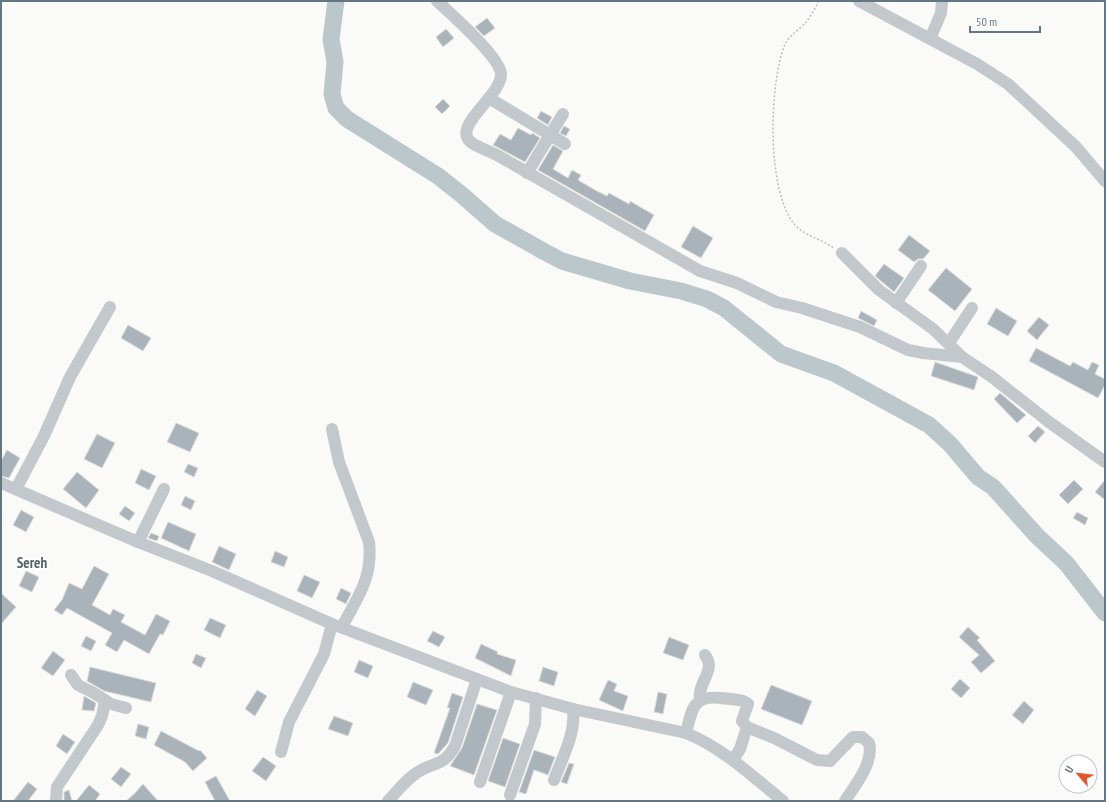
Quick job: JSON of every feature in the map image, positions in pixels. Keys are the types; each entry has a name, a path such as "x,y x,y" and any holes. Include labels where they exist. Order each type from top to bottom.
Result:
{"street":[{"path":"437,1 486,48 500,69 501,74 499,85 468,124 466,134 468,140 700,271 737,283 776,302 860,327 908,350 962,358"},
{"path":"859,1 977,64 1008,84 1071,142 1105,181"},
{"path":"930,39 941,13 942,1"},
{"path":"489,98 565,144"},
{"path":"527,173 563,114"},
{"path":"842,253 879,290 933,329 949,343 962,358 992,377 1048,422 1105,462"},
{"path":"896,303 921,266"},
{"path":"16,489 44,436 70,377 110,307"},
{"path":"949,343 972,308"},
{"path":"281,752 290,722 337,625 368,575 370,556 369,542 339,462 332,429"},
{"path":"1,483 337,625 510,692 573,709 686,733 698,738 733,760 783,801"},
{"path":"138,542 164,489"},
{"path":"686,733 691,713 700,699 701,687 709,667 708,660 704,655"},
{"path":"71,675 78,685 94,693 105,701 126,708"},
{"path":"388,801 418,772 445,761 451,754 477,679"},
{"path":"480,782 510,692"},
{"path":"700,699 708,697 743,700 748,704 742,721 747,727 774,738 810,757 824,762 830,761 853,737 858,735 866,740 870,748 866,767 845,801"},
{"path":"510,795 534,724 536,698"},
{"path":"56,801 57,787 98,725 102,716 105,701"},
{"path":"554,780 571,736 574,720 573,709"},
{"path":"733,760 740,749 747,727"}],"path":[{"path":"819,1 807,21 786,43 778,72 774,105 774,146 777,183 785,209 794,225 803,233 825,242 842,253"}],"building":[{"path":"487,18 495,28 484,36 475,27"},
{"path":"446,29 454,38 443,47 436,37"},
{"path":"443,99 450,106 442,114 435,107"},
{"path":"541,111 552,117 548,125 537,118"},
{"path":"564,126 570,129 566,136 560,133"},
{"path":"518,128 531,135 532,133 540,138 525,162 493,145 500,134 511,140"},
{"path":"553,145 563,151 553,169 568,178 572,170 581,175 578,180 595,190 607,196 609,193 629,204 630,201 654,215 645,231 538,170"},
{"path":"693,226 713,238 701,258 681,247"},
{"path":"909,235 930,251 923,259 918,259 914,262 898,250"},
{"path":"884,264 904,278 894,292 875,276"},
{"path":"946,268 972,289 955,311 928,290"},
{"path":"996,308 1017,321 1008,336 987,324"},
{"path":"861,311 877,320 874,326 858,318"},
{"path":"1039,317 1049,325 1037,340 1027,331"},
{"path":"128,325 151,338 143,351 121,338"},
{"path":"1036,348 1070,366 1073,362 1088,370 1092,362 1099,365 1095,374 1105,379 1105,385 1098,398 1029,361"},
{"path":"935,362 978,377 974,390 931,376"},
{"path":"1000,393 1026,415 1017,423 994,399"},
{"path":"176,423 199,433 190,452 167,442"},
{"path":"1038,426 1045,432 1035,443 1028,436"},
{"path":"97,434 115,443 102,468 84,459"},
{"path":"7,450 20,458 9,478 1,476 1,461"},
{"path":"188,464 198,468 194,477 184,472"},
{"path":"141,469 156,476 149,490 135,483"},
{"path":"77,472 99,490 86,508 63,489"},
{"path":"1074,480 1083,489 1068,504 1059,495"},
{"path":"1105,480 1105,500 1095,492"},
{"path":"185,496 195,501 191,510 181,505"},
{"path":"125,506 135,513 129,521 119,514"},
{"path":"21,510 34,517 26,532 13,525"},
{"path":"1077,512 1088,518 1085,525 1073,518"},
{"path":"168,522 196,534 189,551 161,538"},
{"path":"151,533 159,536 157,541 148,538"},
{"path":"219,546 236,554 229,570 212,562"},
{"path":"275,551 288,557 284,567 271,562"},
{"path":"94,566 109,574 92,605 110,615 113,609 125,615 121,622 145,635 156,614 170,621 163,635 160,634 149,654 124,640 117,652 105,645 112,633 67,608 62,615 54,610 62,600 69,583 82,589"},
{"path":"26,571 39,577 32,592 19,586"},
{"path":"304,575 320,582 312,598 297,591"},
{"path":"341,588 351,593 346,604 336,599"},
{"path":"1,593 16,607 1,624"},
{"path":"210,618 226,625 220,638 204,630"},
{"path":"968,627 980,638 977,640 995,661 981,673 971,662 979,655 959,637"},
{"path":"433,631 445,637 439,647 427,641"},
{"path":"86,636 96,641 91,651 81,646"},
{"path":"669,637 689,645 683,660 663,653"},
{"path":"481,644 498,652 497,654 516,660 511,676 475,658"},
{"path":"53,651 65,660 53,676 41,668"},
{"path":"196,654 206,658 201,668 192,663"},
{"path":"359,660 373,666 368,678 354,672"},
{"path":"90,667 156,683 151,702 104,691 87,681"},
{"path":"543,667 558,672 554,686 539,681"},
{"path":"960,679 970,688 961,698 951,689"},
{"path":"608,680 617,684 614,691 628,696 623,711 599,700"},
{"path":"413,682 433,690 426,705 407,697"},
{"path":"771,685 812,701 802,725 761,709"},
{"path":"257,690 267,696 255,716 245,709"},
{"path":"658,692 667,694 663,714 654,712"},
{"path":"452,693 463,697 448,743 438,754 434,753 450,708 447,708"},
{"path":"84,696 96,703 94,711 82,710"},
{"path":"1024,701 1034,710 1023,724 1012,715"},
{"path":"477,704 497,710 474,775 450,766 462,748"},
{"path":"334,716 353,723 348,736 328,729"},
{"path":"138,724 149,727 146,739 135,736"},
{"path":"161,731 199,751 200,750 207,758 193,771 185,762 154,745"},
{"path":"63,734 75,742 67,754 56,746"},
{"path":"503,738 520,744 505,787 488,781"},
{"path":"534,750 555,757 548,775 534,770 526,794 519,792"},
{"path":"263,757 276,766 266,781 252,771"},
{"path":"569,763 574,764 567,784 561,782"},
{"path":"121,767 131,774 121,787 111,779"},
{"path":"216,776 230,801 215,801 205,782"},
{"path":"28,782 37,789 28,801 13,801"},
{"path":"143,784 158,801 126,801 135,793"},
{"path":"89,785 100,794 95,801 76,801"},
{"path":"69,790 72,801 64,801 64,792"}],"waterway":[{"path":"336,1 331,39 335,62 332,94 336,108 347,119 438,176 495,224 562,261 630,281 681,291 707,299 724,308 781,354 834,373 929,425 950,444 978,477 993,487 1037,536 1066,563 1105,613"}],"district":[{"name":"Sereh","path":"32,563"}]}
